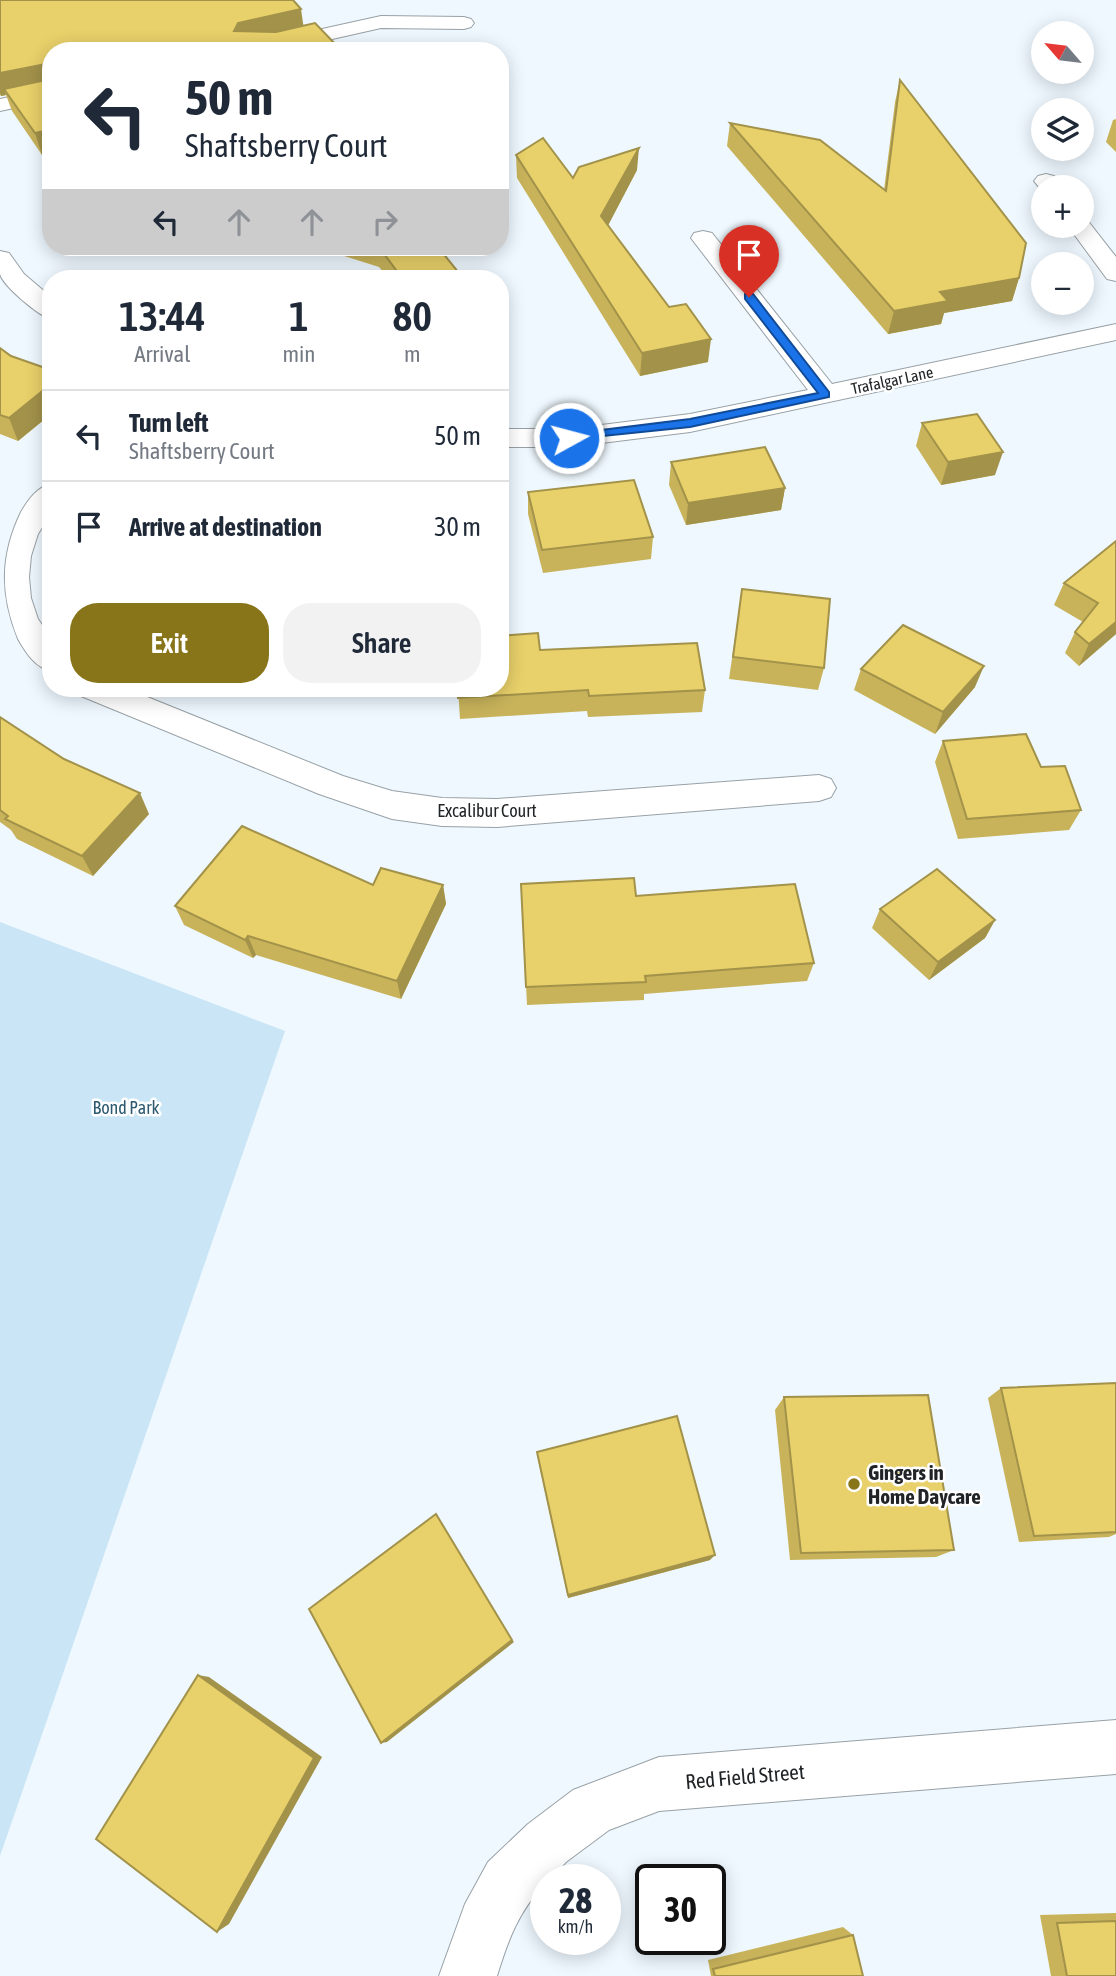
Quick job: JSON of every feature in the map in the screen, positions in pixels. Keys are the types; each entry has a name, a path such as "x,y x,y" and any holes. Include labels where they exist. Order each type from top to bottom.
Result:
{"street":[{"path":"291,42 382,22 464,23"},
{"path":"0,105 42,96"},
{"path":"703,238 825,394"},
{"path":"1089,238 1116,274"},
{"path":"0,258 15,279 42,303"},
{"name":"Trafalgar Lane","path":"509,438 569,438 690,423 1116,332"},
{"path":"42,505 24,529 15,554 12,585 19,615 35,644 42,651"},
{"name":"Excalibur Court","path":"115,697 331,785 392,805 442,812 497,813 819,788"},
{"name":"Red Field Street","path":"468,1976 485,1924 508,1882 547,1843 592,1809 659,1784 1116,1747"}],"green space":[{"name":"Bond Park","path":"0,922 285,1031 0,1856"}],"building":[{"path":"0,0 293,0 301,9 238,23 234,31 276,32 315,23 333,42 42,42 42,65 0,73"},
{"path":"900,80 1026,243 1019,278 940,292 948,301 894,311 730,123 820,140 886,191"},
{"path":"42,81 42,131 35,133 4,89"},
{"path":"543,138 573,178 579,167 639,148 601,216 669,307 686,304 711,339 642,353 516,155"},
{"path":"386,256 445,256 457,270 396,270"},
{"path":"0,348 11,356 42,367 42,391 9,418 0,415"},
{"path":"977,414 1003,452 948,462 922,423"},
{"path":"765,447 785,488 688,503 671,462"},
{"path":"634,480 653,537 542,550 528,492"},
{"path":"1116,541 1116,622 1089,644 1075,632 1098,603 1064,583"},
{"path":"742,589 830,599 824,668 733,657"},
{"path":"903,625 984,666 943,712 861,669"},
{"path":"538,633 540,650 697,643 705,690 589,696 588,690 509,695 509,635"},
{"path":"0,717 64,759 140,793 82,856 5,819 8,816 0,810"},
{"path":"1026,734 1041,767 1065,766 1081,810 967,819 943,741"},
{"path":"242,826 373,885 381,868 443,885 397,981 248,936 245,940 175,906"},
{"path":"937,869 995,920 938,962 880,909"},
{"path":"634,878 636,896 795,884 814,963 645,976 646,982 526,987 521,884"},
{"path":"1116,1383 1116,1532 1034,1536 1001,1388"},
{"name":"Gingers in Home Daycare","path":"928,1395 954,1550 801,1553 784,1397"},
{"path":"677,1416 715,1555 568,1595 537,1452"},
{"path":"436,1514 512,1640 381,1743 309,1609"},
{"path":"198,1675 314,1758 217,1932 96,1839"},
{"path":"1116,1921 1116,1976 1067,1976 1057,1923"},
{"path":"853,1935 863,1976 715,1976 713,1969"}],"place":[{"name":"Gingers in Home Daycare","path":"854,1484"}],"route":[{"path":"569,438 690,423 825,394 749,297"}]}
